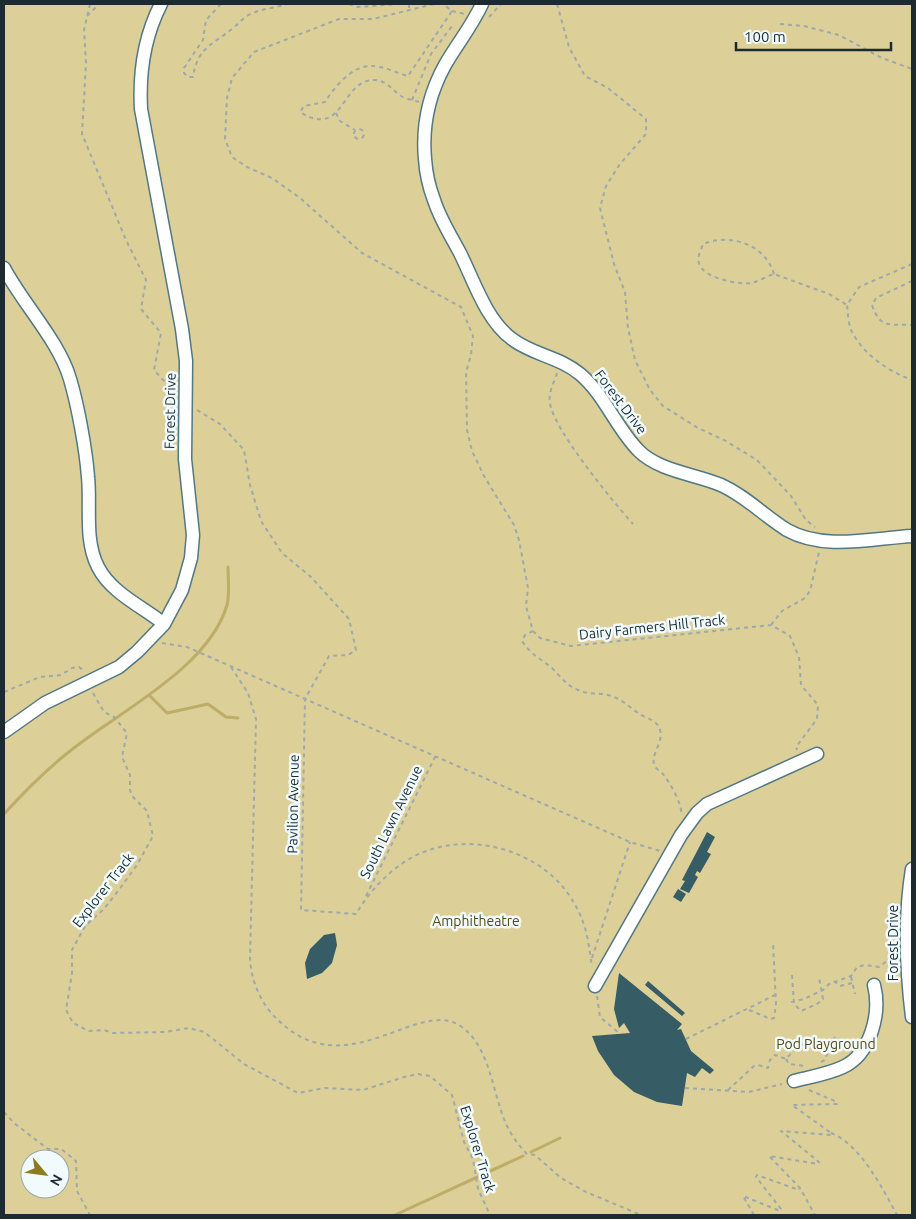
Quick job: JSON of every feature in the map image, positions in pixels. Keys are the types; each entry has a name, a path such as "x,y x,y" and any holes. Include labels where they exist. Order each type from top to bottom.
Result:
{"street":[{"name":"Forest Drive","path":"4,732 45,703 119,667 150,641 164,624 182,590 191,558 192,535 185,459 186,361 182,329 141,109 140,86 145,45 161,4"},
{"name":"Forest Drive","path":"482,4 438,77 428,105 424,147 426,173 439,214 488,310 502,330 513,340 562,362 586,379 630,440 644,455 656,462 726,487 787,530 820,540 912,536"},
{"path":"4,268 59,354 70,378 88,477 88,521 93,552 98,568 116,589 164,624"},
{"path":"595,986 693,817 707,804 817,754"},
{"name":"Forest Drive","path":"912,869 908,905 907,951 912,1017"},
{"path":"794,1081 844,1067 861,1050 876,1018 877,1006 874,985"}],"path":[{"path":"87,16 99,4"},
{"path":"221,4 206,20 203,40 184,68 184,73 188,77 193,77 196,64 208,44 234,28 243,18 287,4"},
{"path":"349,4 358,7 398,4"},
{"path":"409,4 409,10"},
{"path":"434,4 373,19 352,18 333,20 254,52 232,78 227,98 225,139 232,157 247,167 272,178 300,198 362,253 461,307 473,336 471,356 466,372 467,430 476,459 514,525 519,540 528,588 526,606 533,631 525,635 522,641 532,655 552,668 577,690 613,696 654,722 660,730 660,743 653,760 655,768 667,780 674,795 680,802 683,808 681,816"},
{"path":"428,105 402,97 385,82 370,81 354,90 336,113 328,118 315,119 300,112 304,106 325,102 336,85 354,72 370,66 408,76 452,11 443,4"},
{"path":"556,4 569,46 586,76 608,88 646,119 646,134 620,164 606,186 600,208 614,264 625,292 628,328 635,360 650,390 664,406 698,428 724,440 758,460 791,496 806,520 820,531 818,562 810,591 805,598 782,611 771,625 790,636 799,657 801,685 818,705 817,719 796,747 800,754 817,754"},
{"path":"780,24 804,26 839,35 882,58 912,69"},
{"path":"412,100 431,54 452,26 464,36"},
{"path":"336,113 340,121 355,130 363,131 362,137 355,137 355,130"},
{"path":"774,274 770,260 754,247 739,241 716,239 703,244 698,256 699,265 705,272 729,282 752,283 774,274 829,294 846,305"},
{"path":"912,264 859,286 846,305 851,331 863,347 882,365 912,380"},
{"path":"912,280 876,298 872,306 876,319 885,324 912,324"},
{"path":"562,362 550,393 552,411 605,491 633,524"},
{"name":"Dairy Farmers Hill Track","path":"533,631 540,638 571,646 771,625"},
{"path":"150,641 187,647 630,842 670,855"},
{"name":"Explorer Track","path":"4,692 40,677 61,675 72,668 79,667 85,672 86,683 104,712 114,717 127,733 122,758 130,775 130,790 132,796 148,811 152,836 137,865 104,909 84,926 72,950 66,1010 73,1023 89,1031 104,1030 113,1033 165,1032 189,1028 204,1032 244,1064 298,1093 326,1088 363,1090 404,1077 428,1075 452,1095 464,1142 473,1159 478,1189 490,1215"},
{"path":"231,667 248,693 256,719 250,963 256,985 266,1006 281,1023 294,1032 312,1040 334,1046 367,1042 430,1021 444,1020 459,1025 468,1033 479,1048 488,1068 505,1123 527,1154 535,1155 561,1178 586,1192 641,1215"},
{"name":"Pavilion Avenue","path":"304,698 301,910 356,914 365,899"},
{"name":"South Lawn Avenue","path":"365,899 436,755"},
{"path":"365,899 379,883 412,858 453,845 474,844 496,847 516,853 535,863 554,877 568,894 579,913 589,936 591,960 630,842"},
{"path":"749,1010 773,1019 777,1005 773,942"},
{"path":"792,1002 823,990 834,981 851,976 857,967 865,965 880,967 900,951"},
{"path":"792,975 792,1002 797,1008 804,1010 821,1002 824,996 819,977"},
{"path":"851,976 855,994"},
{"path":"834,981 840,986 852,983"},
{"path":"686,1039 749,1010 775,995"},
{"path":"600,1017 619,1034"},
{"path":"818,1064 824,1060 835,1037"},
{"path":"786,1059 790,1053 812,1040 824,1041 830,1046"},
{"path":"727,1091 754,1066 758,1065 768,1068 770,1060 775,1056 786,1059 790,1064 808,1067"},
{"path":"685,1088 749,1092 794,1081 837,1102 837,1104 792,1105 847,1142 863,1161 897,1215"},
{"path":"4,1112 14,1123 48,1149 61,1149 76,1161 77,1192 90,1215"},
{"path":"815,1215 800,1188 770,1154 818,1164 819,1162 782,1129 830,1135 831,1133"},
{"path":"754,1215 743,1196 781,1210 757,1176 799,1190 800,1188"}],"green space":[{"path":"4,4 912,4 912,1215 4,1215"}],"building":[{"path":"707,832 715,837 707,852 711,854 700,873 697,871 695,875 698,877 689,893 680,889 685,881 682,880"},
{"path":"678,889 686,894 681,902 673,897"},
{"path":"335,933 337,945 332,963 322,973 307,979 305,963 310,949 324,935"},
{"path":"619,973 682,1024 677,1030 681,1029 691,1051 714,1070 710,1074 702,1068 695,1077 687,1073 682,1106 657,1102 634,1092 614,1075 598,1051 592,1036 630,1033 624,1023 619,1028 614,1009"},
{"path":"648,981 685,1013 682,1016 645,985"}],"waterway":[{"path":"4,814 61,758 160,687 202,649 217,628 227,605 229,591 228,567"},
{"path":"149,695 167,713 208,704 226,717 238,718"},
{"path":"531,1152 560,1138"},
{"path":"395,1215 523,1156"}],"park label":[{"name":"Amphitheatre","path":"476,921"},
{"name":"Pod Playground","path":"826,1044"}]}
